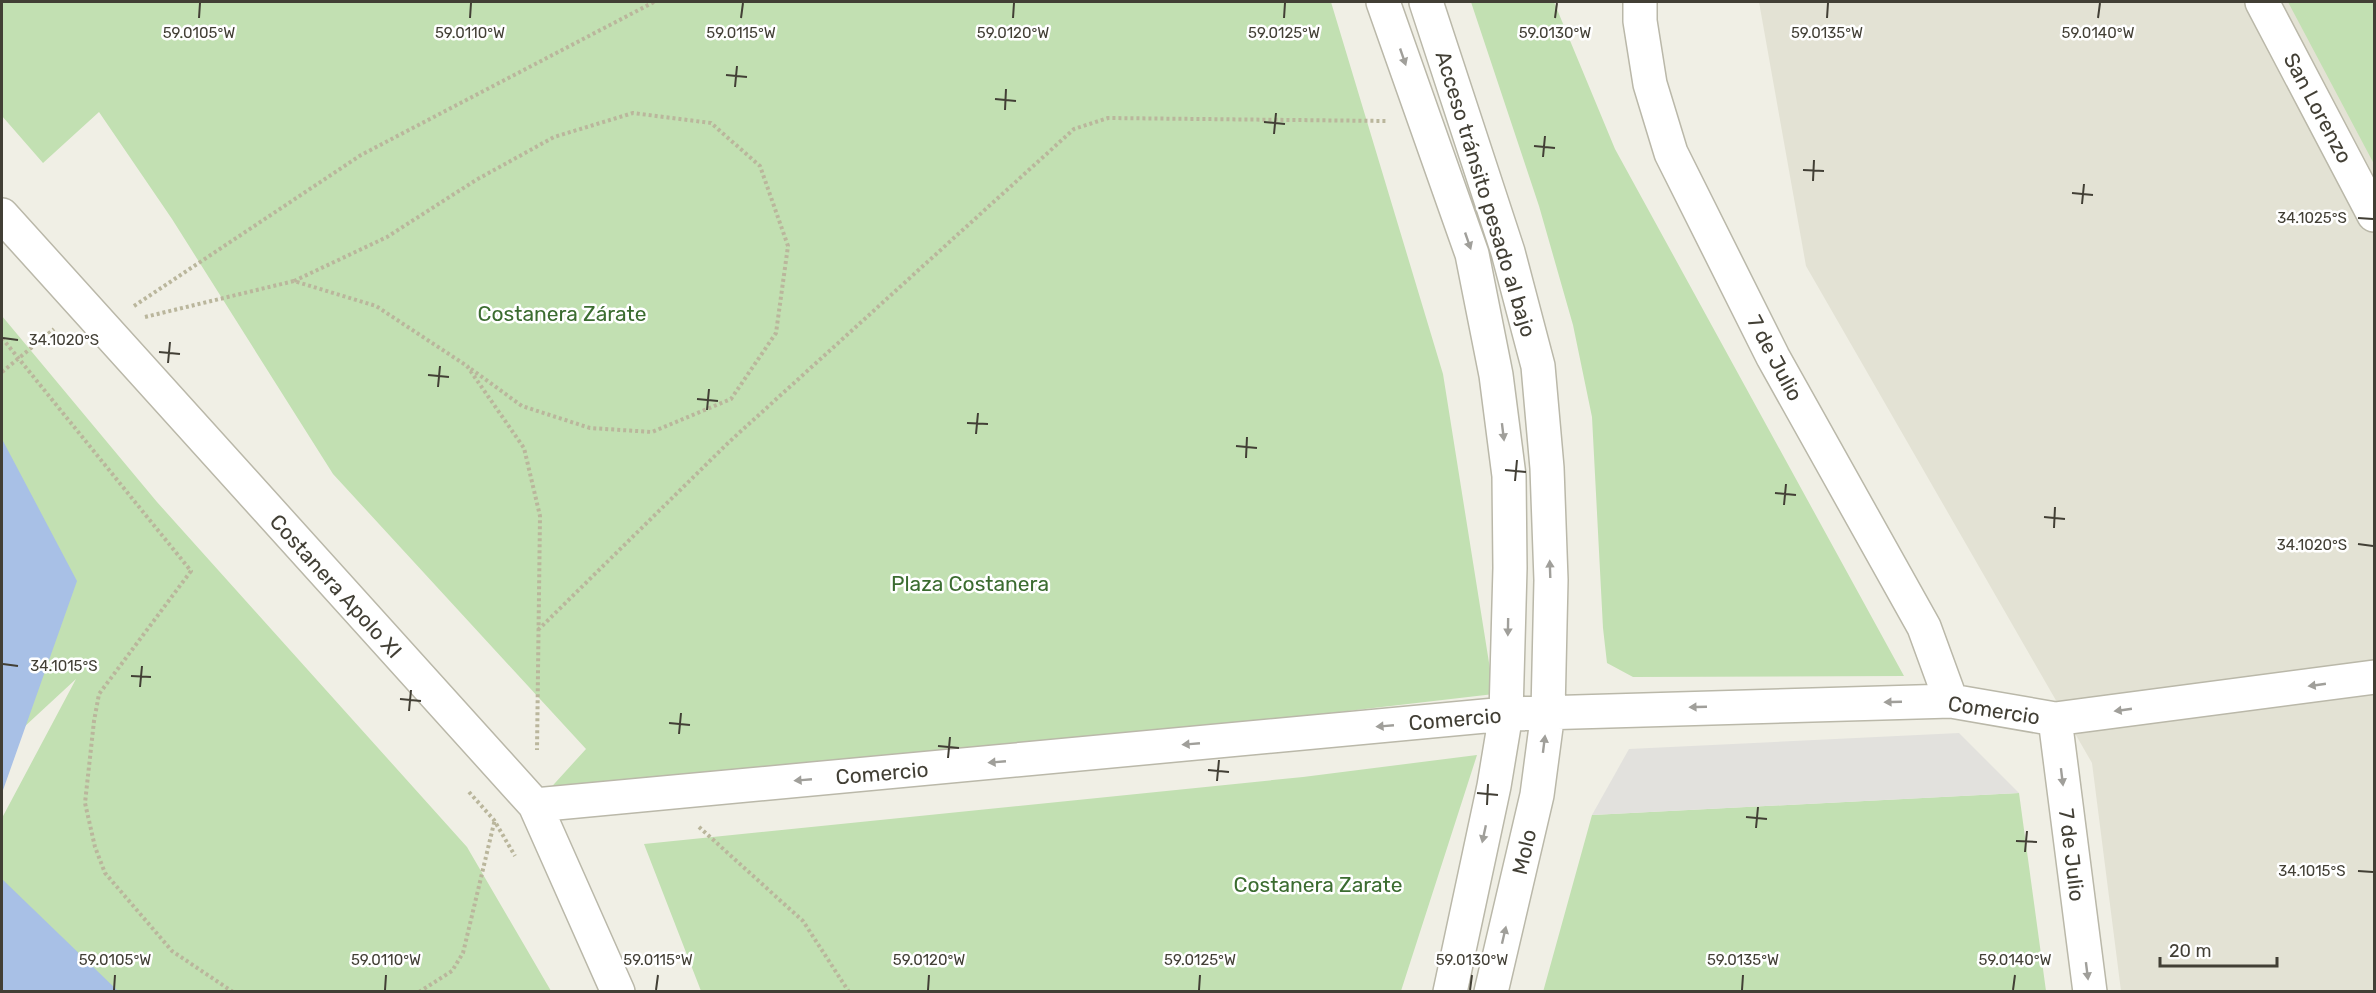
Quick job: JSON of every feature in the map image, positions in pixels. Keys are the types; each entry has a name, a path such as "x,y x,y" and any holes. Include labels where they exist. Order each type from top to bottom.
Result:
{"street":[{"name":"Acceso tránsito pesado al bajo","path":"1383,2 1472,254 1496,375 1509,476 1510,568 1506,714"},
{"name":"Acceso tránsito pesado al bajo","path":"1426,2 1508,252 1538,366 1546,468 1551,580 1548,712"},
{"name":"7 de Julio","path":"1640,2 1640,21 1650,84 1671,153 1773,357 1924,627 1951,700"},
{"name":"San Lorenzo","path":"2262,2 2374,215"},
{"name":"Costanera Apolo XI","path":"2,214 525,795 618,992"},
{"name":"Comercio","path":"525,795 663,793 1506,714 1951,700 2055,719 2374,677"},
{"name":"Molo","path":"1491,992 1537,795 1548,712"},
{"name":"Molo","path":"1450,992 1494,786 1506,714"},
{"name":"7 de Julio","path":"2055,719 2090,992"}],"path":[{"path":"103,327 361,155 654,2"},
{"path":"103,327 294,282 387,237 476,180 554,136 633,113 711,123 760,166 788,246 776,333 731,399 652,432 590,428 522,406 415,330 376,306 294,282"},
{"path":"538,630 729,442 1074,129 1108,118 1425,121"},
{"path":"2,372 61,324"},
{"path":"2,338 191,571 99,694 85,804 95,847 105,873 172,951 233,992"},
{"path":"420,992 452,971 463,953 494,820 525,795 538,630 540,516 524,448 467,366"},
{"path":"663,793 803,921 849,992"}],"shaded area":[{"path":"1759,2 2374,2 2374,991 2121,991 2092,763 1806,266"},
{"path":"1959,733 2019,793 1592,815 1629,749"}],"green space":[{"name":"Costanera Zárate","path":"2,2 1331,2 1443,374 1494,694 535,805 586,749 333,474 172,219 99,112 43,163 2,116"},
{"path":"1471,2 1554,2 1615,149 1904,676 1633,677 1607,663 1603,628 1592,417 1573,325 1539,206"},
{"path":"2288,2 2374,2 2374,164"},
{"path":"2,316 157,502 467,847 551,991 107,991 2,881 2,818 76,679 23,728 53,645 2,533"},
{"name":"Costanera Zarate","path":"1477,755 1401,991 701,991 644,844 1303,777"},
{"path":"2019,793 2046,991 1543,992 1592,815"}],"water":[{"path":"2,439 77,581 2,793"},
{"path":"2,879 118,991 2,991"}],"park label":[{"name":"Plaza Costanera","path":"970,583"}]}
